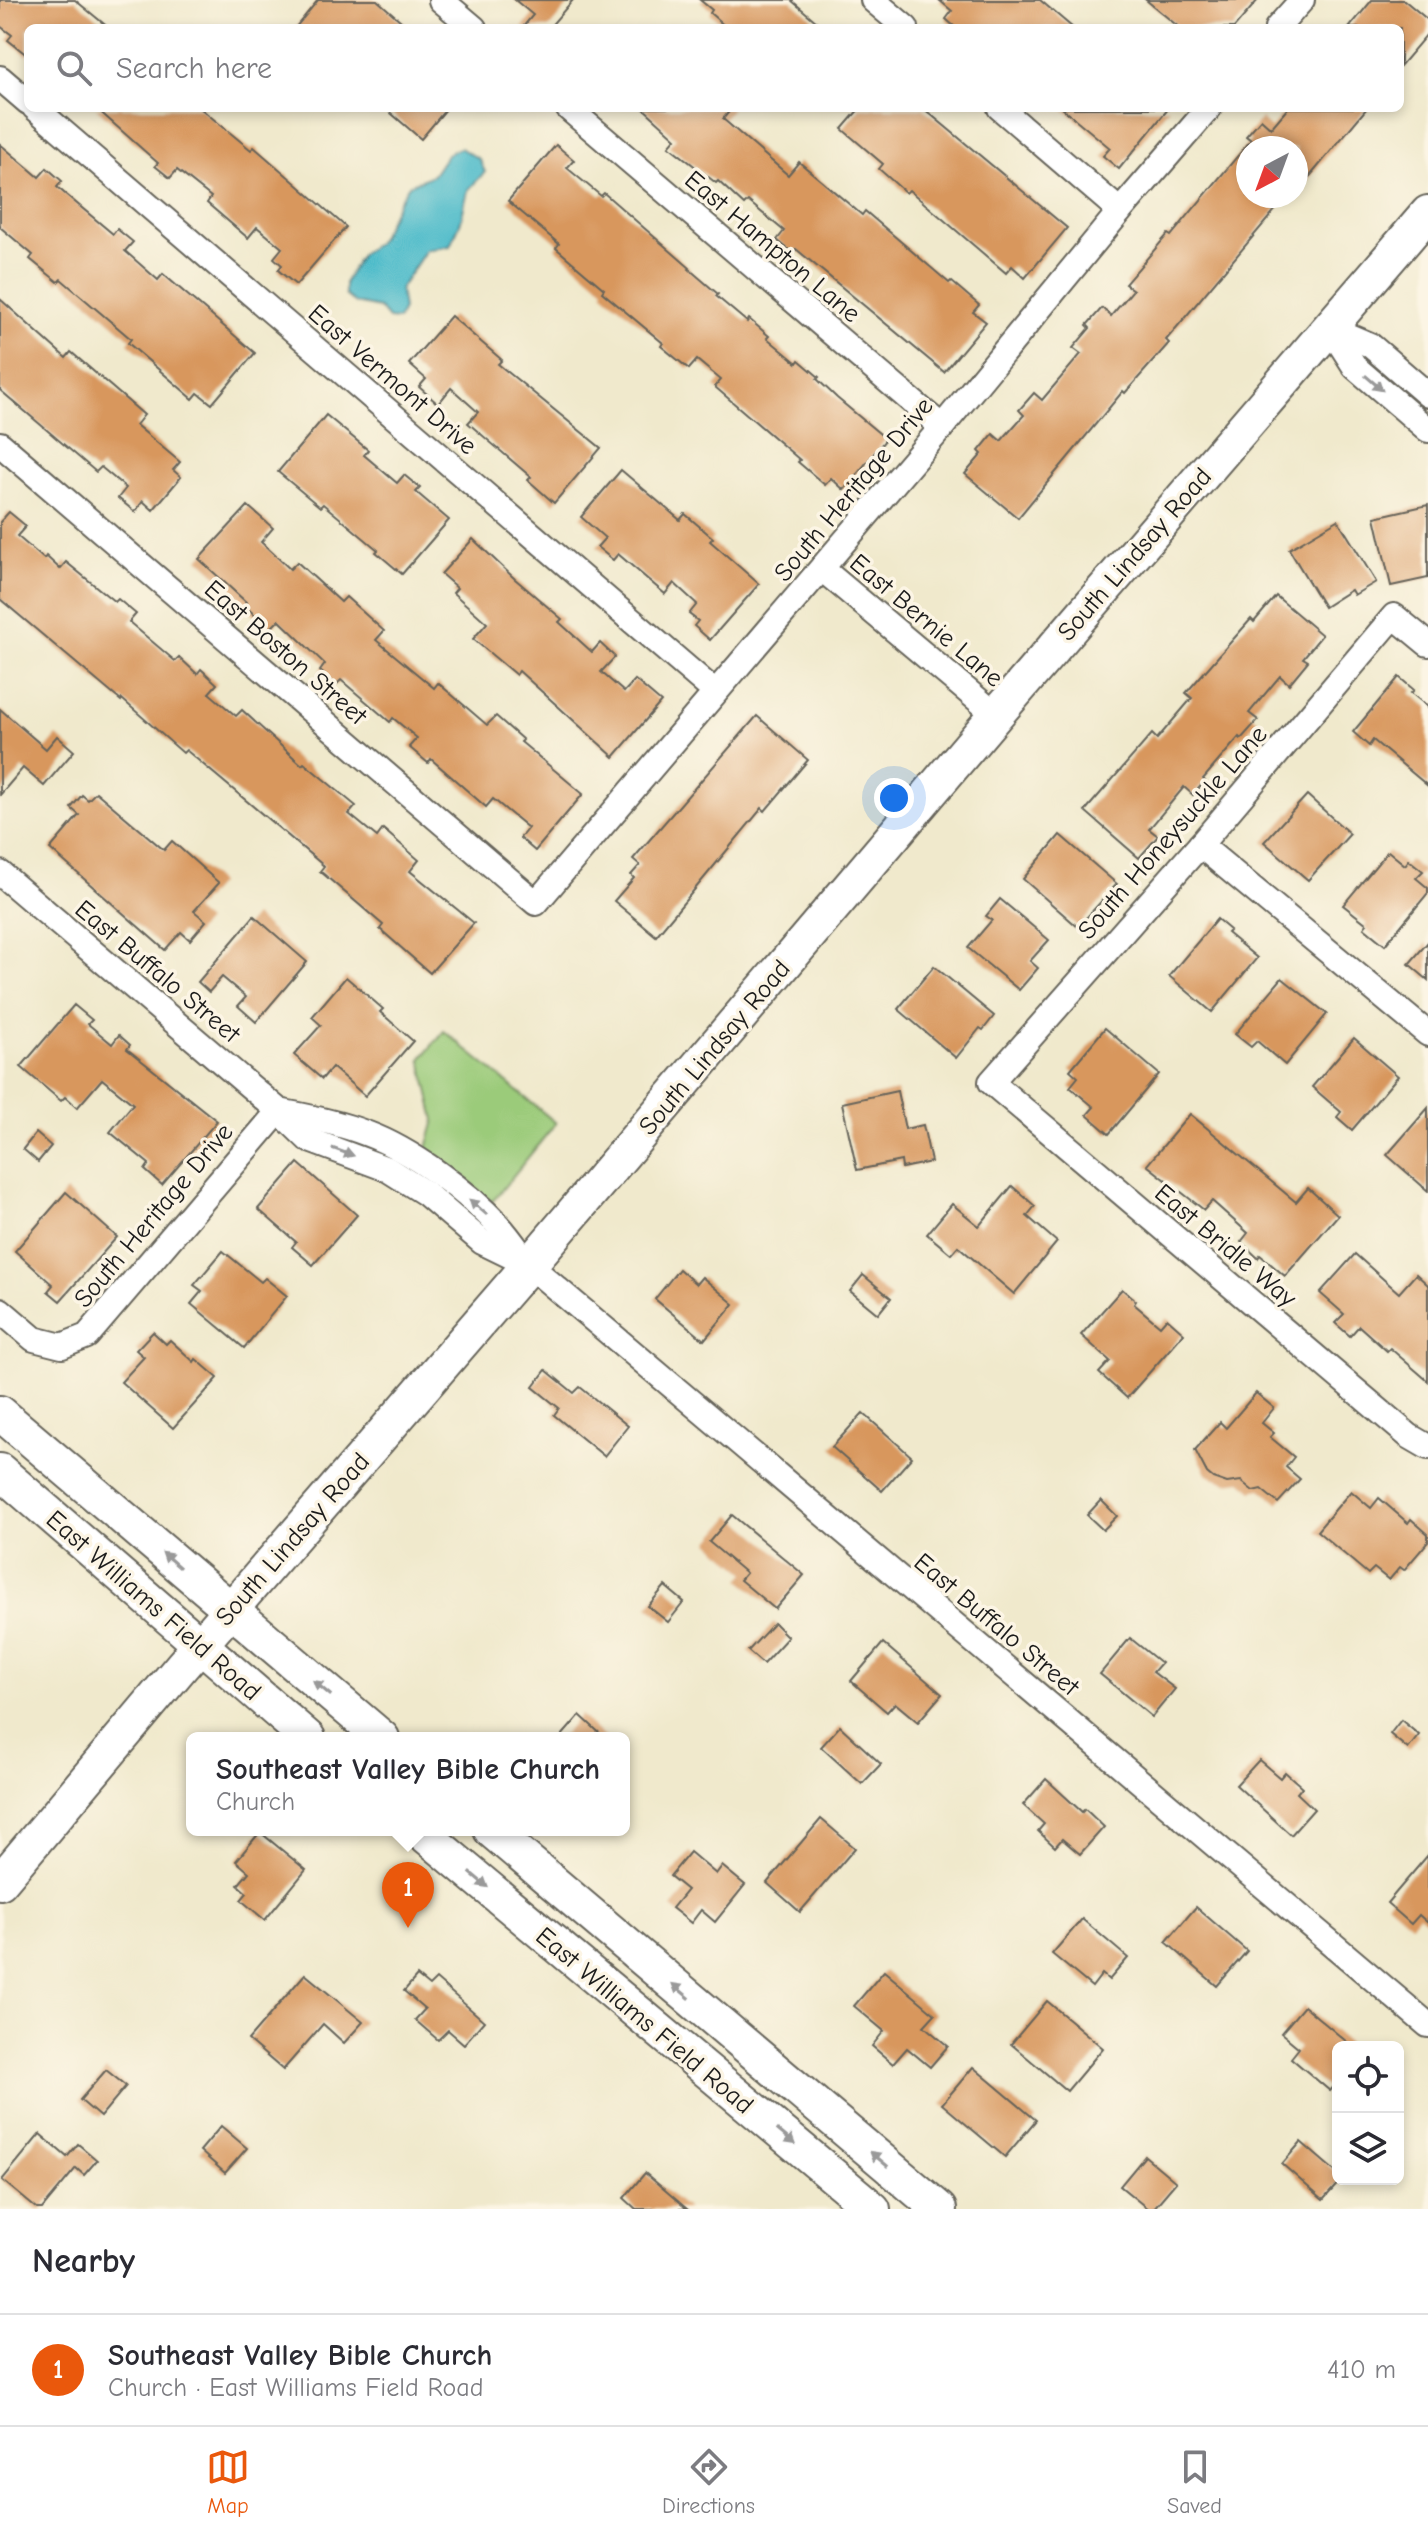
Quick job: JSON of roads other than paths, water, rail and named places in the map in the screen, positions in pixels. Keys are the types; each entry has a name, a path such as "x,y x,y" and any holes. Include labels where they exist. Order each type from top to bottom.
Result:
{"main road":[{"name":"South Lindsay Road","path":"0,1882 1428,213"},
{"name":"East Williams Field Road","path":"0,1413 375,1732"},
{"name":"East Williams Field Road","path":"0,1471 301,1732"},
{"name":"East Williams Field Road","path":"426,1836 873,2209"},
{"name":"East Williams Field Road","path":"498,1836 939,2209"}],"street":[{"path":"441,0 469,24"},
{"path":"873,0 901,24"},
{"path":"1281,24 1302,0"},
{"path":"0,78 24,99"},
{"name":"East Vermont Drive","path":"40,112 715,692"},
{"name":"East Hampton Lane","path":"573,112 942,427"},
{"path":"1005,112 1120,211"},
{"name":"South Heritage Drive","path":"536,903 822,569 1206,112"},
{"path":"1330,328 1370,345 1428,395"},
{"path":"1330,328 1355,367 1428,430"},
{"name":"East Boston Street","path":"0,444 536,903"},
{"name":"East Bernie Lane","path":"822,569 996,715"},
{"name":"South Honeysuckle Lane","path":"991,1082 1200,845 1394,616 1428,644"},
{"path":"1200,845 1428,1034"},
{"name":"East Buffalo Street","path":"0,873 309,1140 387,1169 425,1193 482,1242 529,1265 1428,2025"},
{"name":"East Bridle Way","path":"991,1082 1409,1436 1428,1447"},
{"name":"South Heritage Drive","path":"0,1310 34,1339 62,1346 87,1336 279,1111"}],"water":[{"path":"460,148 479,159 485,172 468,190 460,224 450,246 426,250 400,289 403,309 398,320 388,319 379,308 355,303 345,295 345,282 361,254 378,242 409,185 433,175 447,154"}],"place":[{"name":"Southeast Valley Bible Church","path":"408,1928"}]}
